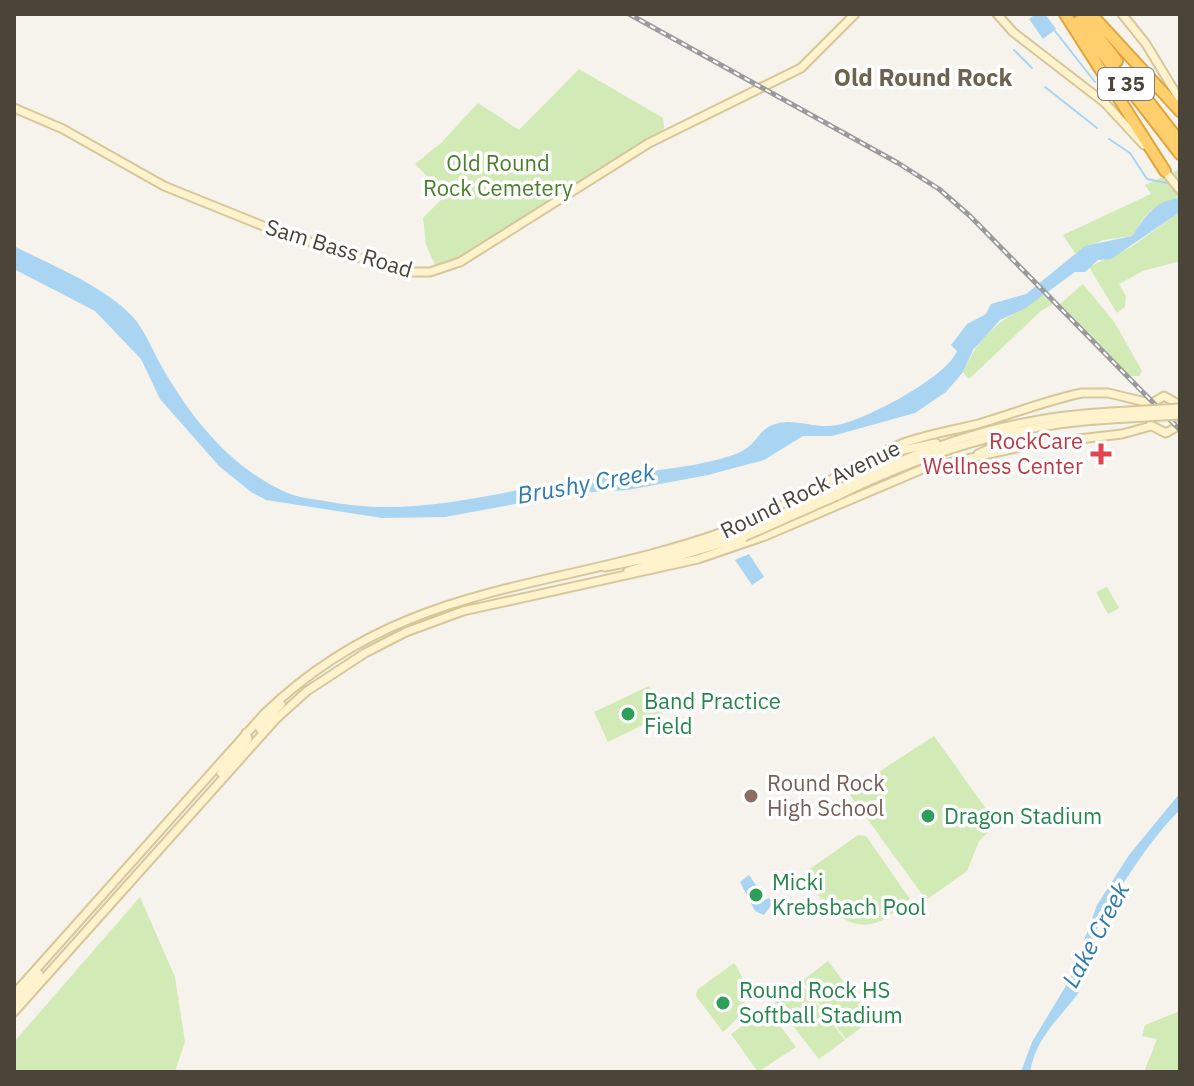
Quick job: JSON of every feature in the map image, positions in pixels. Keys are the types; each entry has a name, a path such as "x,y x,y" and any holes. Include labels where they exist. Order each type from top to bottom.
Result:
{"highway":[{"path":"1065,14 1166,172"},
{"name":"I 35","path":"1072,14 1180,154"},
{"name":"I 35","path":"1081,14 1180,142"},
{"path":"1091,14 1180,111"}],"main road":[{"name":"Sam Bass Road","path":"14,108 75,135 164,186 259,225 404,272 425,273 460,262 655,139 801,68 855,14"},
{"path":"997,14 1016,34 1105,103 1180,190"},
{"path":"1122,14 1146,44 1180,100"},
{"name":"Round Rock Avenue","path":"300,681 343,650 379,631 464,598 587,571 595,565 711,536 755,518 911,440 1075,395 1108,393 1150,403 1164,396 1180,405"},
{"path":"1131,399 1140,415 1134,431"},
{"path":"1150,403 1147,413 1151,426"},
{"path":"835,493 936,452 1035,426 1180,405"},
{"path":"872,458 1017,423 1180,415"},
{"name":"Round Rock Avenue","path":"263,733 307,691 385,642 463,611 595,580 655,570 765,536 913,471 1050,441 1134,431 1151,426 1166,433 1180,425"},
{"path":"973,457 1035,426"},
{"path":"595,580 743,534 939,443"},
{"path":"797,497 793,510 804,520"},
{"path":"755,518 765,525 765,536"},
{"path":"587,571 665,555 743,534"},
{"path":"14,994 246,733 300,681"},
{"path":"14,1012 263,733 260,726 297,689 300,681"},
{"path":"205,798 207,790 246,743 249,737 246,733"},
{"path":"127,867 136,875"},
{"path":"120,875 129,882"},
{"path":"14,1004 51,960 58,946"}],"green space":[{"name":"Old Round Rock Cemetery","path":"579,69 663,118 664,129 460,259 436,267 426,245 423,218 446,195 415,164 441,143 478,103 519,130"},
{"path":"1180,169 1180,201 1162,204 1150,211 1132,236 1103,240 1075,253 1063,235 1151,194 1145,185"},
{"path":"1180,212 1180,261 1143,271 1119,284 1126,296 1125,307 1117,313 1089,267 1131,247"},
{"path":"1083,284 1115,323 1142,371 1139,376 1130,376 1060,304"},
{"path":"1043,294 1053,304 1041,311 969,379 963,372 971,355 988,333"},
{"path":"1107,587 1119,608 1108,614 1096,592"},
{"name":"Band Practice Field","path":"649,686 663,715 608,742 594,712"},
{"name":"Dragon Stadium","path":"934,736 997,824 979,841 967,871 926,900 848,792"},
{"path":"858,835 866,836 910,899 882,920 866,925 844,919 834,912 803,874"},
{"path":"140,897 175,977 185,1042 175,1072 14,1072 14,1042"},
{"path":"828,961 872,1019 846,1039 802,981"},
{"name":"Round Rock HS Softball Stadium","path":"734,963 744,982 745,1000 738,1017 723,1032 696,996 697,990"},
{"path":"800,982 845,1040 819,1059 774,1002"},
{"path":"767,1008 796,1047 758,1072 731,1034"},
{"path":"1180,1011 1180,1072 1144,1072 1157,1039 1142,1036 1145,1025"}],"water":[{"path":"1036,14 1045,14 1056,29 1043,39 1029,19"},
{"name":"Brushy Creek","path":"1180,198 1180,212 1111,259 1098,260 1085,272 1075,272 1024,309 1000,320 973,350 963,372 946,392 915,413 832,436 803,436 764,460 708,475 628,490 574,493 445,517 382,518 266,500 251,492 219,466 160,399 141,359 95,311 14,269 14,246 92,286 121,306 138,323 188,408 217,442 250,472 298,496 358,506 390,507 453,502 581,479 693,465 739,453 772,425 796,422 829,426 866,415 938,373 957,351 951,345 967,324 986,314 991,304 1026,294 1085,246 1132,236 1157,206"},
{"path":"749,554 764,577 752,585 735,560"},
{"path":"1180,793 1180,810 1142,856 1096,932 1087,953 1080,991 1048,1030 1037,1049 1030,1072 1021,1072 1032,1042 1070,979 1097,905 1129,855"},
{"name":"Micki Krebsbach Pool","path":"749,875 763,895 755,899 757,903 769,898 773,903 764,915 755,911 740,882"}],"waterway":[{"path":"1055,31 1095,82"},
{"path":"1014,50 1032,68"},
{"path":"1045,87 1097,128"},
{"path":"1109,139 1130,153 1147,179 1171,184 1174,191"}],"railway":[{"path":"629,14 898,163 939,189 970,216 1180,430"}],"place":[{"name":"RockCare Wellness Center","path":"1101,454"},
{"name":"Band Practice Field","path":"628,714"},
{"name":"Round Rock High School","path":"751,796"},
{"name":"Dragon Stadium","path":"928,816"},
{"name":"Micki Krebsbach Pool","path":"756,895"},
{"name":"Round Rock HS Softball Stadium","path":"723,1003"}],"district":[{"name":"Old Round Rock","path":"923,78"}],"water label":[{"name":"Lake Creek","path":"1096,935"}]}
